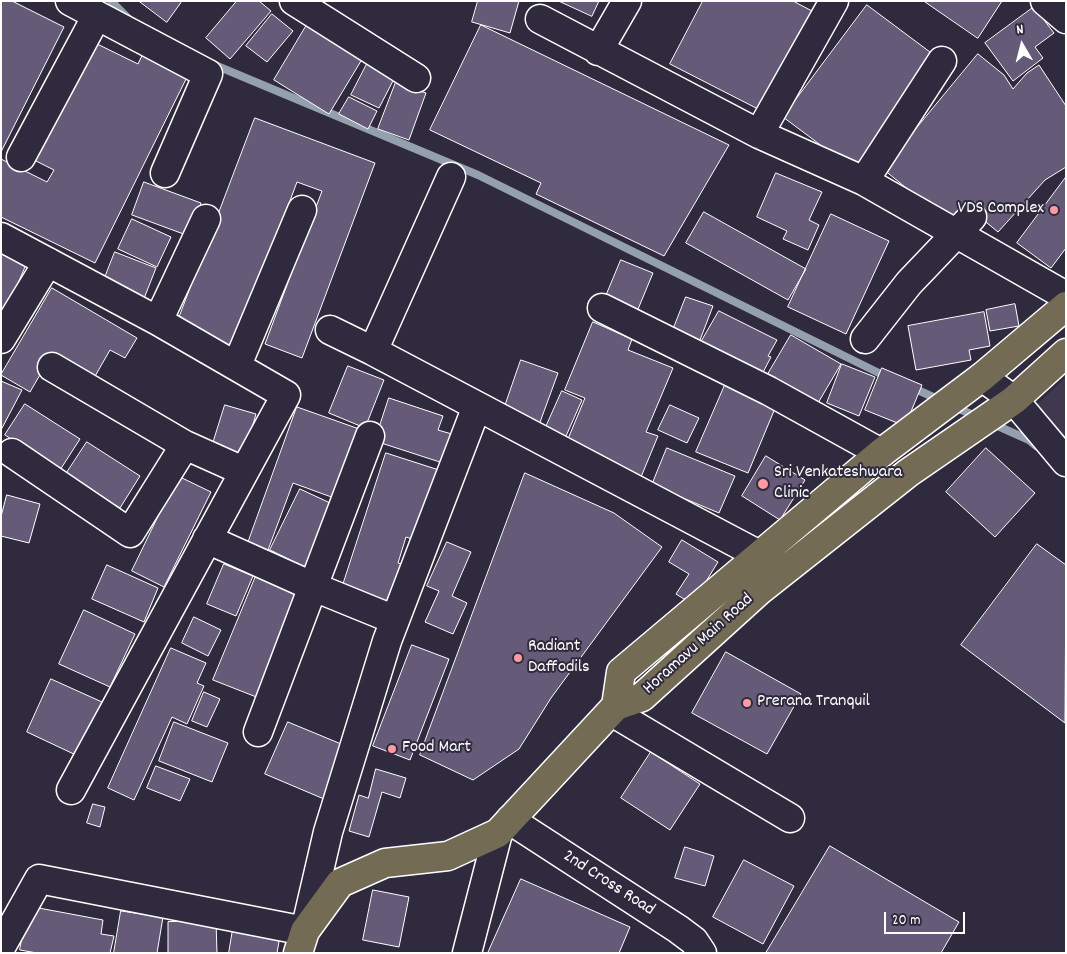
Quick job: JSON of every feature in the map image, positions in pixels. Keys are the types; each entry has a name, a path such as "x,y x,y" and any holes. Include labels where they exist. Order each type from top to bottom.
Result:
{"main road":[{"path":"614,709 621,672 761,556 881,452 920,421 982,377 1066,306"},
{"name":"Horamavu Main Road","path":"302,942 340,883 385,863 448,856 504,826 614,709 642,697 760,590 908,472 1014,400 1066,353"}],"street":[{"path":"70,1 96,17 208,74 165,173"},
{"path":"598,51 627,1"},
{"path":"759,134 834,1"},
{"path":"1045,1 1066,19"},
{"path":"298,2 416,78"},
{"path":"21,156 96,17"},
{"path":"540,19 759,134 963,225 1066,296"},
{"path":"864,181 942,61"},
{"path":"373,351 452,177"},
{"path":"237,365 302,210"},
{"path":"158,321 206,219"},
{"path":"865,339 909,283 963,225"},
{"path":"1,237 158,321 286,395 71,790"},
{"path":"1,339 48,262"},
{"path":"602,308 769,391 881,452"},
{"path":"330,330 761,556"},
{"path":"52,367 185,445 243,471"},
{"path":"982,377 1014,400 1066,462"},
{"path":"1,947 39,879 302,942 328,832 395,620 477,406"},
{"path":"258,732 370,436"},
{"path":"12,453 130,533 185,445"},
{"path":"207,539 314,587 395,620"},
{"path":"614,709 790,818"},
{"path":"467,953 504,826"},
{"name":"2nd Cross Road","path":"504,826 678,929 694,941 702,953"}],"shaded area":[{"path":"1066,377 1066,442 1034,407"}],"building":[{"path":"1,1 12,1 64,27 1,152"},
{"path":"139,1 182,1 167,22"},
{"path":"237,1 259,1 271,11 230,59 206,38"},
{"path":"478,1 519,1 510,33 472,22"},
{"path":"559,1 599,1 592,16"},
{"path":"703,1 793,1 812,11 760,110 670,64"},
{"path":"924,1 1002,1 978,38"},
{"path":"867,5 938,58 854,170 783,117"},
{"path":"1034,7 1054,33 1035,47 1043,58 1013,81 985,43"},
{"path":"272,14 293,31 267,62 246,46"},
{"path":"308,23 364,56 329,114 274,80"},
{"path":"481,25 729,145 664,256 536,194 541,183 430,130"},
{"path":"91,41 138,64 145,49 190,71 95,263 1,217 1,159 47,182 54,170 32,159"},
{"path":"978,54 1004,75 1013,89 1027,73 1039,65 1066,106 1066,167 1045,180 998,232 970,209 948,222 883,169"},
{"path":"368,62 396,75 379,108 351,95"},
{"path":"396,82 426,93 409,140 378,129"},
{"path":"349,97 377,111 368,129 339,114"},
{"path":"255,118 375,163 302,358 265,344 322,191 297,182 235,348 176,326"},
{"path":"776,173 822,192 809,220 819,225 808,250 783,239 787,231 757,217"},
{"name":"VDS Complex","path":"1066,177 1066,248 1051,268 1017,243"},
{"path":"144,182 201,203 189,236 132,215"},
{"path":"704,212 806,269 788,300 686,243"},
{"path":"831,214 889,241 846,334 788,307"},
{"path":"132,219 171,237 157,267 118,249"},
{"path":"1,251 27,262 1,324"},
{"path":"115,252 156,268 143,301 102,285"},
{"path":"621,260 653,273 636,314 604,301"},
{"path":"52,288 137,338 125,358 110,350 94,378 52,354 30,392 1,375"},
{"path":"686,297 713,306 700,340 673,330"},
{"path":"1015,304 1019,326 990,331 986,310"},
{"path":"719,311 777,340 768,356 771,357 760,378 700,344"},
{"path":"984,312 990,346 969,350 971,360 916,370 908,326"},
{"path":"593,322 632,339 628,350 673,368 646,432 658,436 641,477 565,446 585,398 565,390"},
{"path":"791,335 841,364 818,403 768,374"},
{"path":"521,360 558,373 539,425 503,412"},
{"path":"842,364 875,377 859,416 827,403"},
{"path":"348,366 384,380 365,428 329,413"},
{"path":"882,368 922,385 905,426 865,410"},
{"path":"1,381 22,390 1,430"},
{"path":"725,385 776,406 748,473 696,452"},
{"path":"562,391 582,400 562,445 542,436"},
{"path":"389,398 443,416 438,430 455,435 446,464 375,441"},
{"path":"25,404 80,439 60,470 5,435"},
{"path":"225,405 256,414 242,462 210,453"},
{"path":"670,405 699,418 687,443 658,430"},
{"path":"297,407 362,430 337,499 293,483 268,550 248,543"},
{"path":"87,442 140,476 120,508 66,474"},
{"path":"667,448 735,476 719,513 652,485"},
{"path":"986,448 1035,493 995,537 946,492"},
{"path":"386,453 439,470 415,540 406,537 398,563 402,564 389,603 342,588"},
{"path":"766,456 805,480 780,520 742,496"},
{"name":"Radiant Daffodils","path":"525,473 614,513 662,547 551,698 519,749 473,780 420,755"},
{"path":"178,476 211,492 164,587 132,571"},
{"path":"300,489 341,508 311,570 270,550"},
{"path":"7,495 40,504 29,543 1,536 1,517"},
{"path":"682,540 718,562 692,604 676,594 689,574 669,562"},
{"path":"447,542 471,552 452,596 467,603 453,634 425,622 439,591 427,586"},
{"path":"1037,544 1066,565 1065,723 961,645"},
{"path":"224,564 253,576 236,616 207,604"},
{"path":"107,565 158,588 144,622 92,599"},
{"path":"256,576 306,596 264,700 213,680"},
{"path":"84,610 135,634 110,687 59,664"},
{"path":"194,617 221,630 208,656 182,643"},
{"path":"412,645 449,659 410,760 373,746"},
{"path":"171,648 206,663 197,683 204,686 187,724 172,717 134,800 108,788"},
{"name":"Prerana Tranquil","path":"726,652 801,694 767,754 692,713"},
{"path":"51,679 102,702 78,756 27,732"},
{"path":"204,692 220,699 207,727 192,721"},
{"path":"174,722 228,743 212,782 159,761"},
{"path":"288,722 346,746 324,799 265,774"},
{"path":"651,752 700,784 670,830 621,798"},
{"path":"156,766 190,779 180,801 147,788"},
{"path":"376,769 406,778 400,798 382,792 369,837 349,831 359,795 368,798"},
{"path":"93,804 105,807 100,827 87,823"},
{"path":"830,846 959,922 941,953 766,953"},
{"path":"685,847 714,856 705,886 675,878"},
{"path":"744,860 794,886 763,944 713,917"},
{"path":"521,879 630,927 619,953 488,953"},
{"path":"373,890 409,897 399,947 363,940"},
{"path":"28,906 103,920 101,934 114,936 110,953 37,953 20,950"},
{"path":"121,911 163,917 157,953 114,953"},
{"path":"216,921 217,953 168,953 168,922"},
{"path":"233,929 280,936 277,953 229,953"}],"waterway":[{"path":"111,1 129,19"},
{"path":"210,63 478,175 889,378"},
{"path":"911,387 942,401"},
{"path":"952,406 978,417"},
{"path":"991,423 1029,440 1036,446"}],"place":[{"name":"VDS Complex","path":"1054,210"},
{"name":"Sri Venkateshwara Clinic","path":"763,484"},
{"name":"Radiant Daffodils","path":"518,658"},
{"name":"Prerana Tranquil","path":"747,703"},
{"name":"Food Mart","path":"392,749"}]}
